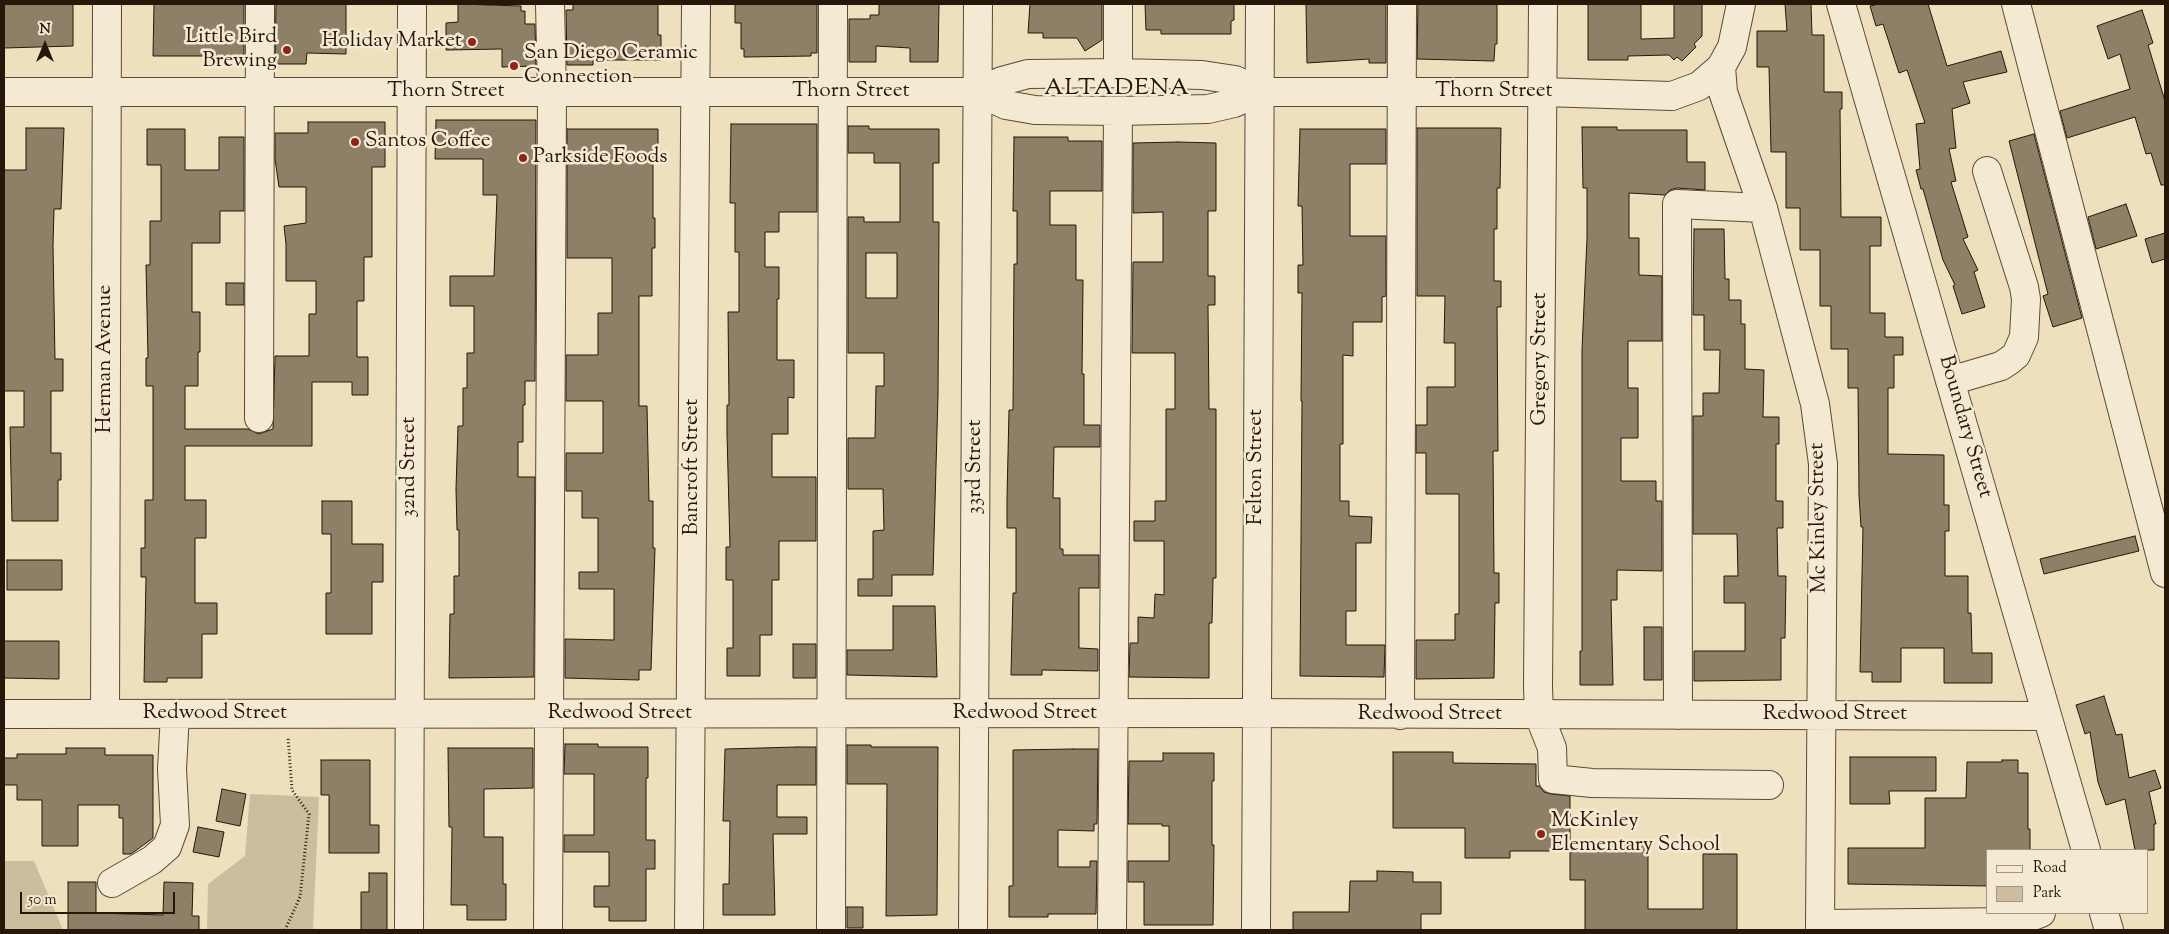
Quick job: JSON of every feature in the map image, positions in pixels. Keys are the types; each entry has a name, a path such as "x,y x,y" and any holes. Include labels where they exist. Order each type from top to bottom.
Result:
{"street":[{"name":"Herman Avenue","path":"105,714 107,4"},
{"path":"259,418 260,4"},
{"name":"32nd Street","path":"409,930 412,4"},
{"path":"548,930 552,92 550,4"},
{"name":"Bancroft Street","path":"690,930 696,4"},
{"path":"831,930 833,4"},
{"name":"33rd Street","path":"973,930 978,4"},
{"path":"1118,4 1118,73"},
{"name":"Felton Street","path":"1256,930 1258,92 1260,4"},
{"path":"1400,715 1402,4"},
{"name":"Gregory Street","path":"1539,715 1543,4"},
{"path":"1721,67 1732,46 1741,4"},
{"name":"Boundary Street","path":"1841,4 2086,849"},
{"path":"2016,4 2165,573"},
{"name":"Thorn Street","path":"978,92 1006,105 1036,110 1118,111 1208,109 1234,103 1258,92 1542,92 1672,96 1699,86 1721,67"},
{"name":"Mc Kinley Street","path":"1721,67 1723,92 1763,208 1815,404 1823,464 1820,927"},
{"name":"Thorn Street","path":"4,92 978,92 1002,81 1028,74 1118,73 1202,75 1235,80 1258,92"},
{"path":"1112,930 1118,111"},
{"path":"1950,381 2001,366 2016,355 2024,337 2026,323 2024,287 1987,171"},
{"path":"1678,715 1677,204 1763,208"},
{"name":"Redwood Street","path":"4,714 1256,713 2046,716"},
{"path":"112,883 152,860 167,847 173,832 175,825 172,768 175,714"},
{"path":"1539,715 1552,748 1553,779 1592,783 1769,785"},
{"path":"1820,927 2017,922 2037,914"},
{"path":"2104,914 2109,930"}],"path":[{"path":"286,714 292,790 308,814 300,897 286,930"}],"green space":[{"path":"250,794 319,797 313,930 207,930 208,884 245,856"},
{"path":"4,861 34,861 63,930 4,930"}],"building":[{"path":"4,4 73,4 73,46 4,48"},
{"path":"154,4 244,4 244,62 227,62 227,56 153,56"},
{"path":"276,4 346,4 346,54 307,53 306,64 275,64"},
{"path":"458,4 521,6 521,11 525,11 525,24 535,24 536,66 502,67 502,49 446,50 446,23 458,22"},
{"path":"573,4 658,4 658,35 661,35 661,60 593,60 593,65 567,65 566,10 573,10"},
{"path":"735,4 817,4 817,53 811,53 811,56 744,57 744,49 741,49 741,23 735,23"},
{"path":"879,4 939,4 938,62 910,62 910,48 876,46 876,62 849,62 849,19 870,19 870,15 879,15"},
{"path":"1030,4 1102,4 1102,40 1085,51 1077,38 1043,38 1043,33 1028,33"},
{"path":"1145,4 1234,4 1234,20 1231,21 1231,34 1161,34 1161,30 1146,30"},
{"path":"1306,4 1386,4 1386,63 1369,63 1369,59 1307,63"},
{"path":"1418,4 1497,4 1497,44 1495,44 1494,61 1417,59"},
{"path":"1588,4 1641,4 1641,39 1674,38 1674,4 1702,4 1702,36 1694,44 1696,47 1682,61 1677,57 1674,60 1669,55 1628,56 1628,60 1588,60"},
{"path":"1785,4 1811,4 1812,35 1824,35 1824,92 1842,92 1842,109 1840,109 1841,217 1881,217 1881,246 1870,246 1870,313 1885,313 1885,337 1903,337 1903,355 1894,355 1894,388 1888,388 1888,454 1944,455 1944,505 1949,505 1949,531 1945,531 1945,576 1968,576 1968,613 1971,613 1972,653 1992,653 1992,683 1944,683 1944,648 1901,648 1901,682 1872,682 1872,672 1860,672 1863,527 1861,527 1859,495 1858,388 1848,388 1848,349 1831,349 1831,306 1820,306 1820,250 1800,250 1800,208 1786,208 1786,152 1771,152 1769,67 1757,67 1757,31 1787,31"},
{"path":"1879,4 1928,4 1947,66 2001,51 2007,72 1963,82 1970,103 1952,109 1956,148 1949,149 1956,181 1951,182 1968,237 1963,239 1978,270 1974,272 1985,307 1962,314 1953,286 1955,285 1943,260 1916,170 1920,169 1916,124 1925,123 1907,70 1899,73 1883,24 1876,26 1870,6"},
{"path":"2142,10 2153,43 2148,45 2165,101 2165,185 2161,185 2151,153 2146,154 2135,117 2067,138 2060,111 2130,89 2120,54 2108,59 2097,26"},
{"path":"436,120 536,120 535,381 525,381 523,442 518,442 518,477 535,477 534,677 449,678 450,614 454,614 454,576 459,576 459,530 457,530 456,489 458,426 463,426 463,388 467,388 467,353 474,353 474,306 450,306 450,276 494,276 497,195 483,195 483,159 435,159"},
{"path":"308,122 385,122 385,167 372,167 372,257 364,257 364,301 357,301 357,357 368,357 368,395 352,395 352,382 312,382 312,446 185,446 185,500 206,500 206,538 195,538 195,603 217,603 217,634 202,634 202,678 167,678 167,682 144,682 146,577 141,577 141,548 145,548 145,500 153,500 153,386 146,386 146,358 148,358 146,265 150,265 150,221 161,221 161,165 147,165 147,129 185,129 185,170 219,170 219,137 244,137 244,211 220,211 220,243 192,243 192,312 200,312 200,352 198,352 198,386 185,386 185,429 248,429 259,434 273,429 275,356 309,356 309,314 316,314 316,281 286,281 284,226 306,223 306,187 279,187 275,159 275,133 308,133"},
{"path":"731,124 817,124 817,212 779,212 779,232 765,232 765,267 779,267 777,360 794,360 794,398 788,397 788,434 772,434 772,477 816,477 816,541 779,541 779,580 772,580 772,635 760,635 760,676 727,676 727,648 733,648 733,580 726,580 726,547 730,547 727,434 727,405 729,405 728,312 739,312 739,252 735,252 735,203 730,203"},
{"path":"848,126 869,126 869,129 939,129 939,163 933,163 933,222 939,222 938,395 933,575 892,575 892,596 858,596 858,579 873,579 873,531 884,530 883,489 848,489 848,438 875,438 876,386 884,386 884,353 848,353 848,217 864,217 864,222 900,222 900,163 874,163 874,153 848,153","holes":["866,253 897,253 897,298 866,298"]},
{"path":"1582,127 1617,127 1617,130 1687,130 1687,162 1705,162 1705,190 1677,188 1670,190 1665,195 1629,193 1629,238 1639,238 1639,275 1662,276 1662,341 1628,341 1628,388 1638,388 1638,438 1621,438 1621,481 1656,481 1656,501 1662,501 1662,571 1617,570 1617,600 1611,600 1613,685 1580,685 1580,651 1582,651 1582,350 1587,238 1587,188 1583,188"},
{"path":"26,128 64,128 61,209 54,209 53,246 55,359 63,359 63,391 51,391 51,453 61,453 61,480 58,480 58,521 12,521 10,427 24,427 24,391 4,391 4,170 26,170"},
{"path":"1417,128 1501,128 1500,188 1497,188 1497,229 1494,229 1494,281 1501,281 1501,307 1497,307 1498,451 1493,451 1494,573 1499,573 1499,603 1495,603 1494,678 1416,679 1416,640 1455,640 1455,614 1459,614 1459,494 1426,494 1426,453 1416,453 1416,425 1427,425 1427,387 1455,387 1455,343 1444,343 1445,296 1417,296"},
{"path":"567,129 658,129 658,157 653,157 655,248 652,248 652,296 639,296 639,406 647,406 649,501 653,501 653,548 655,548 651,670 639,670 639,680 565,678 565,639 614,640 614,589 579,589 579,572 598,572 598,518 582,518 582,491 566,491 566,453 603,453 603,401 566,401 566,355 598,355 598,313 612,313 612,258 567,258"},
{"path":"1300,129 1386,129 1386,164 1350,164 1350,236 1386,236 1386,296 1382,297 1382,322 1353,322 1353,356 1343,355 1343,444 1340,444 1340,501 1349,501 1349,516 1372,517 1371,543 1356,543 1356,611 1346,611 1346,645 1385,645 1384,677 1300,676 1302,293 1298,293 1298,265 1303,265 1302,206 1298,206"},
{"path":"2034,134 2082,318 2053,327 2043,296 2048,294 2009,141"},
{"path":"1014,137 1068,137 1068,141 1102,141 1102,191 1050,191 1050,225 1076,225 1076,280 1083,280 1082,374 1084,374 1084,425 1100,425 1100,447 1054,447 1053,498 1060,498 1060,549 1063,549 1063,555 1099,555 1099,588 1079,588 1079,648 1098,649 1098,671 1042,670 1042,675 1011,675 1013,593 1016,593 1016,528 1007,528 1007,498 1009,410 1013,410 1014,264 1017,264 1017,211 1013,211"},
{"path":"1133,143 1216,143 1216,211 1208,211 1208,276 1215,276 1215,305 1208,305 1209,409 1216,409 1216,578 1213,578 1212,623 1209,623 1209,678 1129,677 1130,643 1138,643 1138,617 1154,618 1155,594 1164,595 1164,541 1134,541 1134,521 1155,521 1155,501 1166,501 1166,409 1175,409 1175,353 1132,353 1133,262 1163,262 1163,212 1133,213"},
{"path":"2126,204 2137,236 2096,249 2088,217"},
{"path":"1694,229 1724,229 1725,279 1729,279 1729,300 1741,300 1741,324 1745,324 1745,369 1764,370 1763,417 1779,417 1779,444 1776,444 1776,501 1783,501 1783,528 1777,528 1778,576 1786,576 1785,638 1781,638 1781,680 1694,681 1694,651 1745,651 1745,603 1724,603 1724,576 1738,576 1737,534 1693,534 1693,416 1703,416 1703,393 1719,393 1720,350 1704,350 1704,315 1693,315"},
{"path":"2165,233 2165,259 2152,263 2145,239"},
{"path":"226,283 244,283 244,305 226,305"},
{"path":"322,501 352,501 352,544 383,544 383,582 372,582 372,634 326,634 326,593 331,593 331,534 322,534"},
{"path":"2135,536 2139,551 2044,574 2040,559"},
{"path":"7,560 62,560 62,590 7,590"},
{"path":"893,606 935,606 937,677 847,675 847,650 893,650"},
{"path":"1644,627 1662,627 1662,680 1644,680"},
{"path":"4,641 59,641 59,679 4,678"},
{"path":"793,644 816,644 816,678 793,678"},
{"path":"2104,696 2116,735 2122,734 2129,778 2155,770 2161,788 2149,792 2156,824 2154,824 2154,850 2135,849 2125,799 2106,805 2098,782 2090,732 2085,734 2076,705"},
{"path":"565,744 598,744 598,747 648,747 646,840 655,840 655,869 646,869 646,921 609,921 609,907 594,907 594,886 609,886 609,852 564,852 564,835 594,835 594,774 564,774"},
{"path":"847,745 938,747 937,915 886,916 887,784 847,784"},
{"path":"816,747 816,785 777,785 777,817 807,817 807,834 773,834 775,915 723,915 723,884 729,884 730,821 723,821 725,749"},
{"path":"66,748 105,748 105,755 153,755 153,838 131,854 123,854 123,818 119,818 119,805 78,805 78,846 42,846 42,800 17,800 17,785 4,785 4,758 17,758 17,754 66,754"},
{"path":"448,748 533,748 533,788 484,789 484,837 503,837 503,884 506,884 506,920 467,920 467,905 451,905 452,827 449,827"},
{"path":"1098,749 1097,824 1094,824 1094,831 1058,830 1058,867 1090,867 1090,861 1097,861 1096,914 1048,914 1048,917 1009,917 1009,886 1013,886 1013,750"},
{"path":"1393,752 1453,752 1453,763 1536,764 1536,786 1539,786 1544,792 1570,796 1570,843 1648,843 1648,909 1703,909 1703,854 1737,854 1737,930 1585,930 1585,880 1570,880 1570,851 1510,851 1510,858 1465,858 1465,828 1393,828"},
{"path":"1163,753 1214,753 1214,781 1212,781 1212,845 1214,845 1213,925 1144,925 1144,882 1128,882 1128,861 1169,861 1169,826 1162,826 1162,824 1128,824 1129,761 1163,761"},
{"path":"1850,757 1936,757 1936,791 1889,791 1890,804 1850,804"},
{"path":"321,760 370,760 370,825 379,825 379,853 329,853 329,795 321,795"},
{"path":"2002,760 2018,760 2018,773 2028,773 2030,849 1986,849 1986,886 1848,884 1848,848 1925,848 1925,798 1966,798 1967,762 2002,762"},
{"path":"222,789 246,794 240,826 216,821"},
{"path":"198,827 224,832 219,857 193,852"},
{"path":"1377,871 1413,872 1413,882 1441,882 1441,914 1421,914 1421,930 1293,930 1293,912 1349,912 1350,881 1377,881"},
{"path":"369,873 387,873 387,930 361,930 361,892 369,892"},
{"path":"68,882 96,882 96,913 163,915 164,882 193,883 192,916 199,916 199,930 68,930"},
{"path":"847,907 863,907 863,928 847,928"}],"place":[{"name":"Holiday Market","path":"472,42"},
{"name":"Little Bird Brewing","path":"287,50"},
{"name":"San Diego Ceramic Connection","path":"514,66"},
{"name":"Santos Coffee","path":"355,142"},
{"name":"Parkside Foods","path":"523,158"},
{"name":"McKinley Elementary School","path":"1541,834"}],"district":[{"name":"ALTADENA","path":"1117,90"}]}
